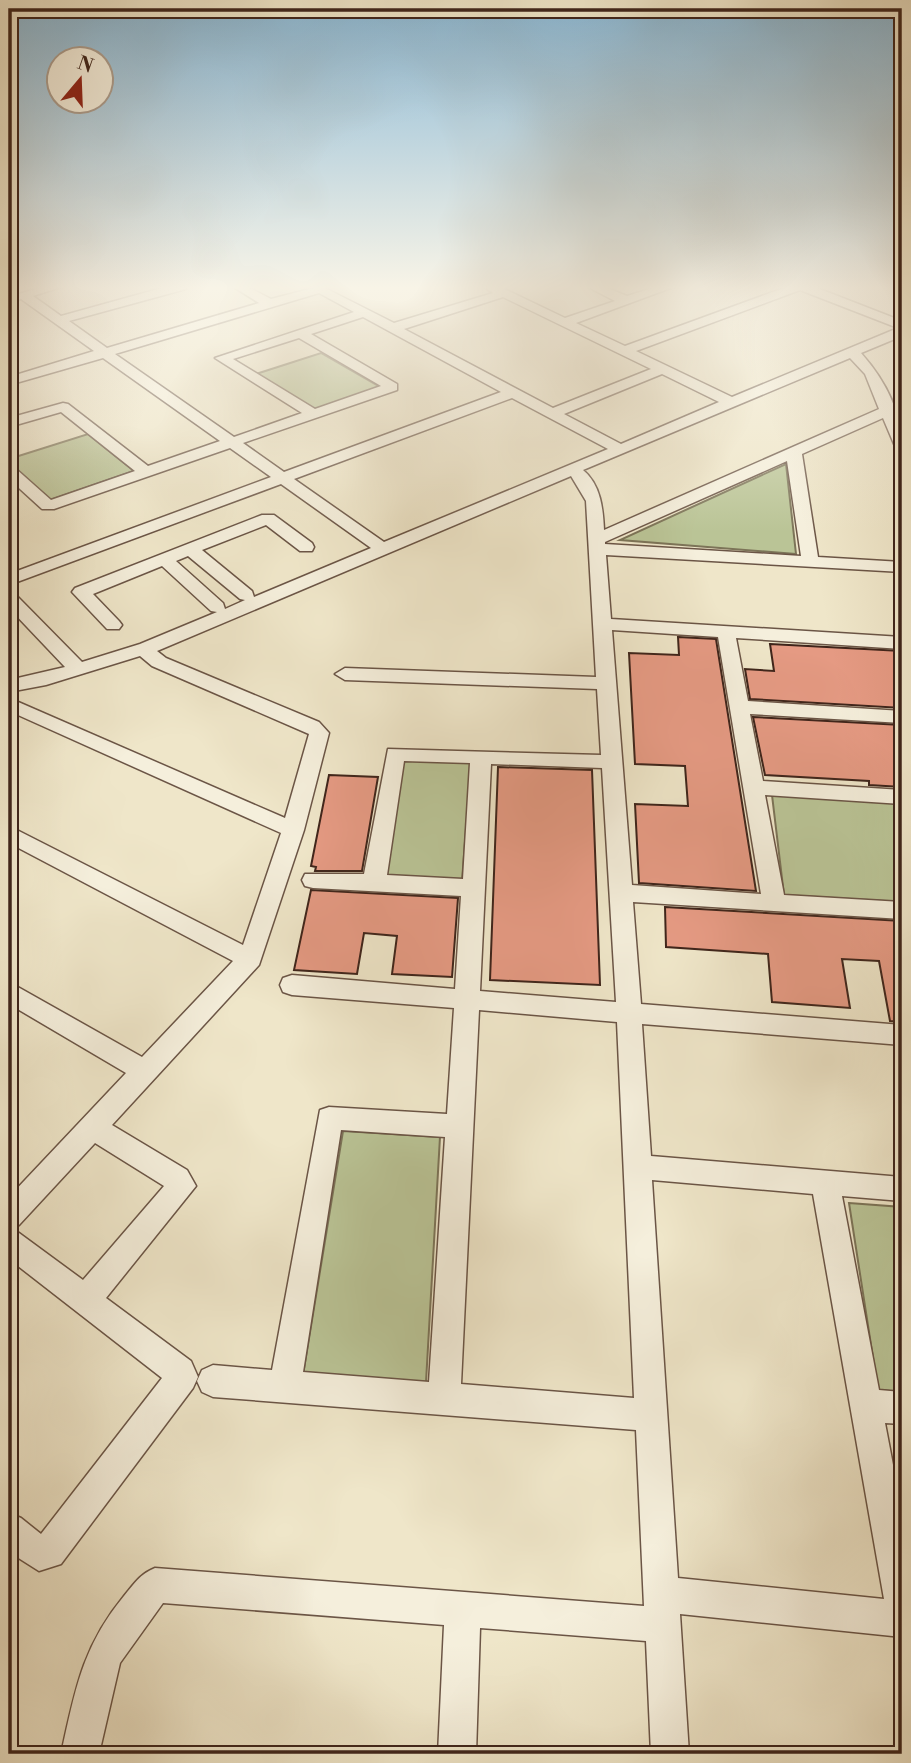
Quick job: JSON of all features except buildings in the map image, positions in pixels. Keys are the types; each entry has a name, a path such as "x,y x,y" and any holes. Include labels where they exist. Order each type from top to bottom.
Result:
{"street":[{"path":"9,381 53,368"},
{"path":"127,368 378,545"},
{"path":"238,368 313,415"},
{"path":"9,471 48,506 392,387 360,368"},
{"path":"469,368 614,446"},
{"path":"9,676 143,649 378,545 800,368"},
{"path":"552,413 663,369 726,399 808,368"},
{"path":"867,368 889,411 902,444"},
{"path":"9,580 514,392"},
{"path":"9,424 64,407 146,472"},
{"path":"597,545 889,411"},
{"path":"9,686 74,665 246,595 572,469 614,446"},
{"path":"794,453 810,562"},
{"path":"572,469 583,478 594,501 629,1013 670,1754"},
{"path":"113,625 81,592 268,518 306,547"},
{"path":"597,545 902,567"},
{"path":"190,549 246,595"},
{"path":"163,559 216,607"},
{"path":"9,598 74,665"},
{"path":"602,624 902,643"},
{"path":"726,632 774,902"},
{"path":"11,1211 94,1128 250,959 293,830 318,733 317,728 159,662 143,649"},
{"path":"345,674 606,683"},
{"path":"9,704 293,830"},
{"path":"740,707 902,717"},
{"path":"374,885 395,754 611,762"},
{"path":"444,1398 481,757"},
{"path":"754,787 902,797"},
{"path":"9,834 250,959"},
{"path":"313,880 473,888"},
{"path":"621,893 902,911"},
{"path":"292,985 902,1035"},
{"path":"9,992 146,1072"},
{"path":"285,1385 329,1118 460,1126"},
{"path":"86,1299 182,1186 177,1179 94,1128"},
{"path":"637,1167 902,1189"},
{"path":"825,1183 902,1602"},
{"path":"9,1242 180,1372 181,1382 49,1552 39,1554 9,1530"},
{"path":"214,1381 651,1415"},
{"path":"866,1405 902,1408"},
{"path":"80,1754 103,1657 119,1630 155,1585 463,1609 662,1609 902,1619"},
{"path":"457,1754 463,1609"}],"green space":[{"path":"274,368 348,368 380,387 314,410 256,374"},
{"path":"88,434 134,471 50,500 9,462 9,459"},
{"path":"786,464 796,554 620,540"},
{"path":"402,760 471,763 462,881 386,877"},
{"path":"772,795 902,803 902,902 784,895"},
{"path":"343,1131 440,1137 426,1382 303,1375"},
{"path":"849,1203 902,1207 902,1392 878,1390"}]}
